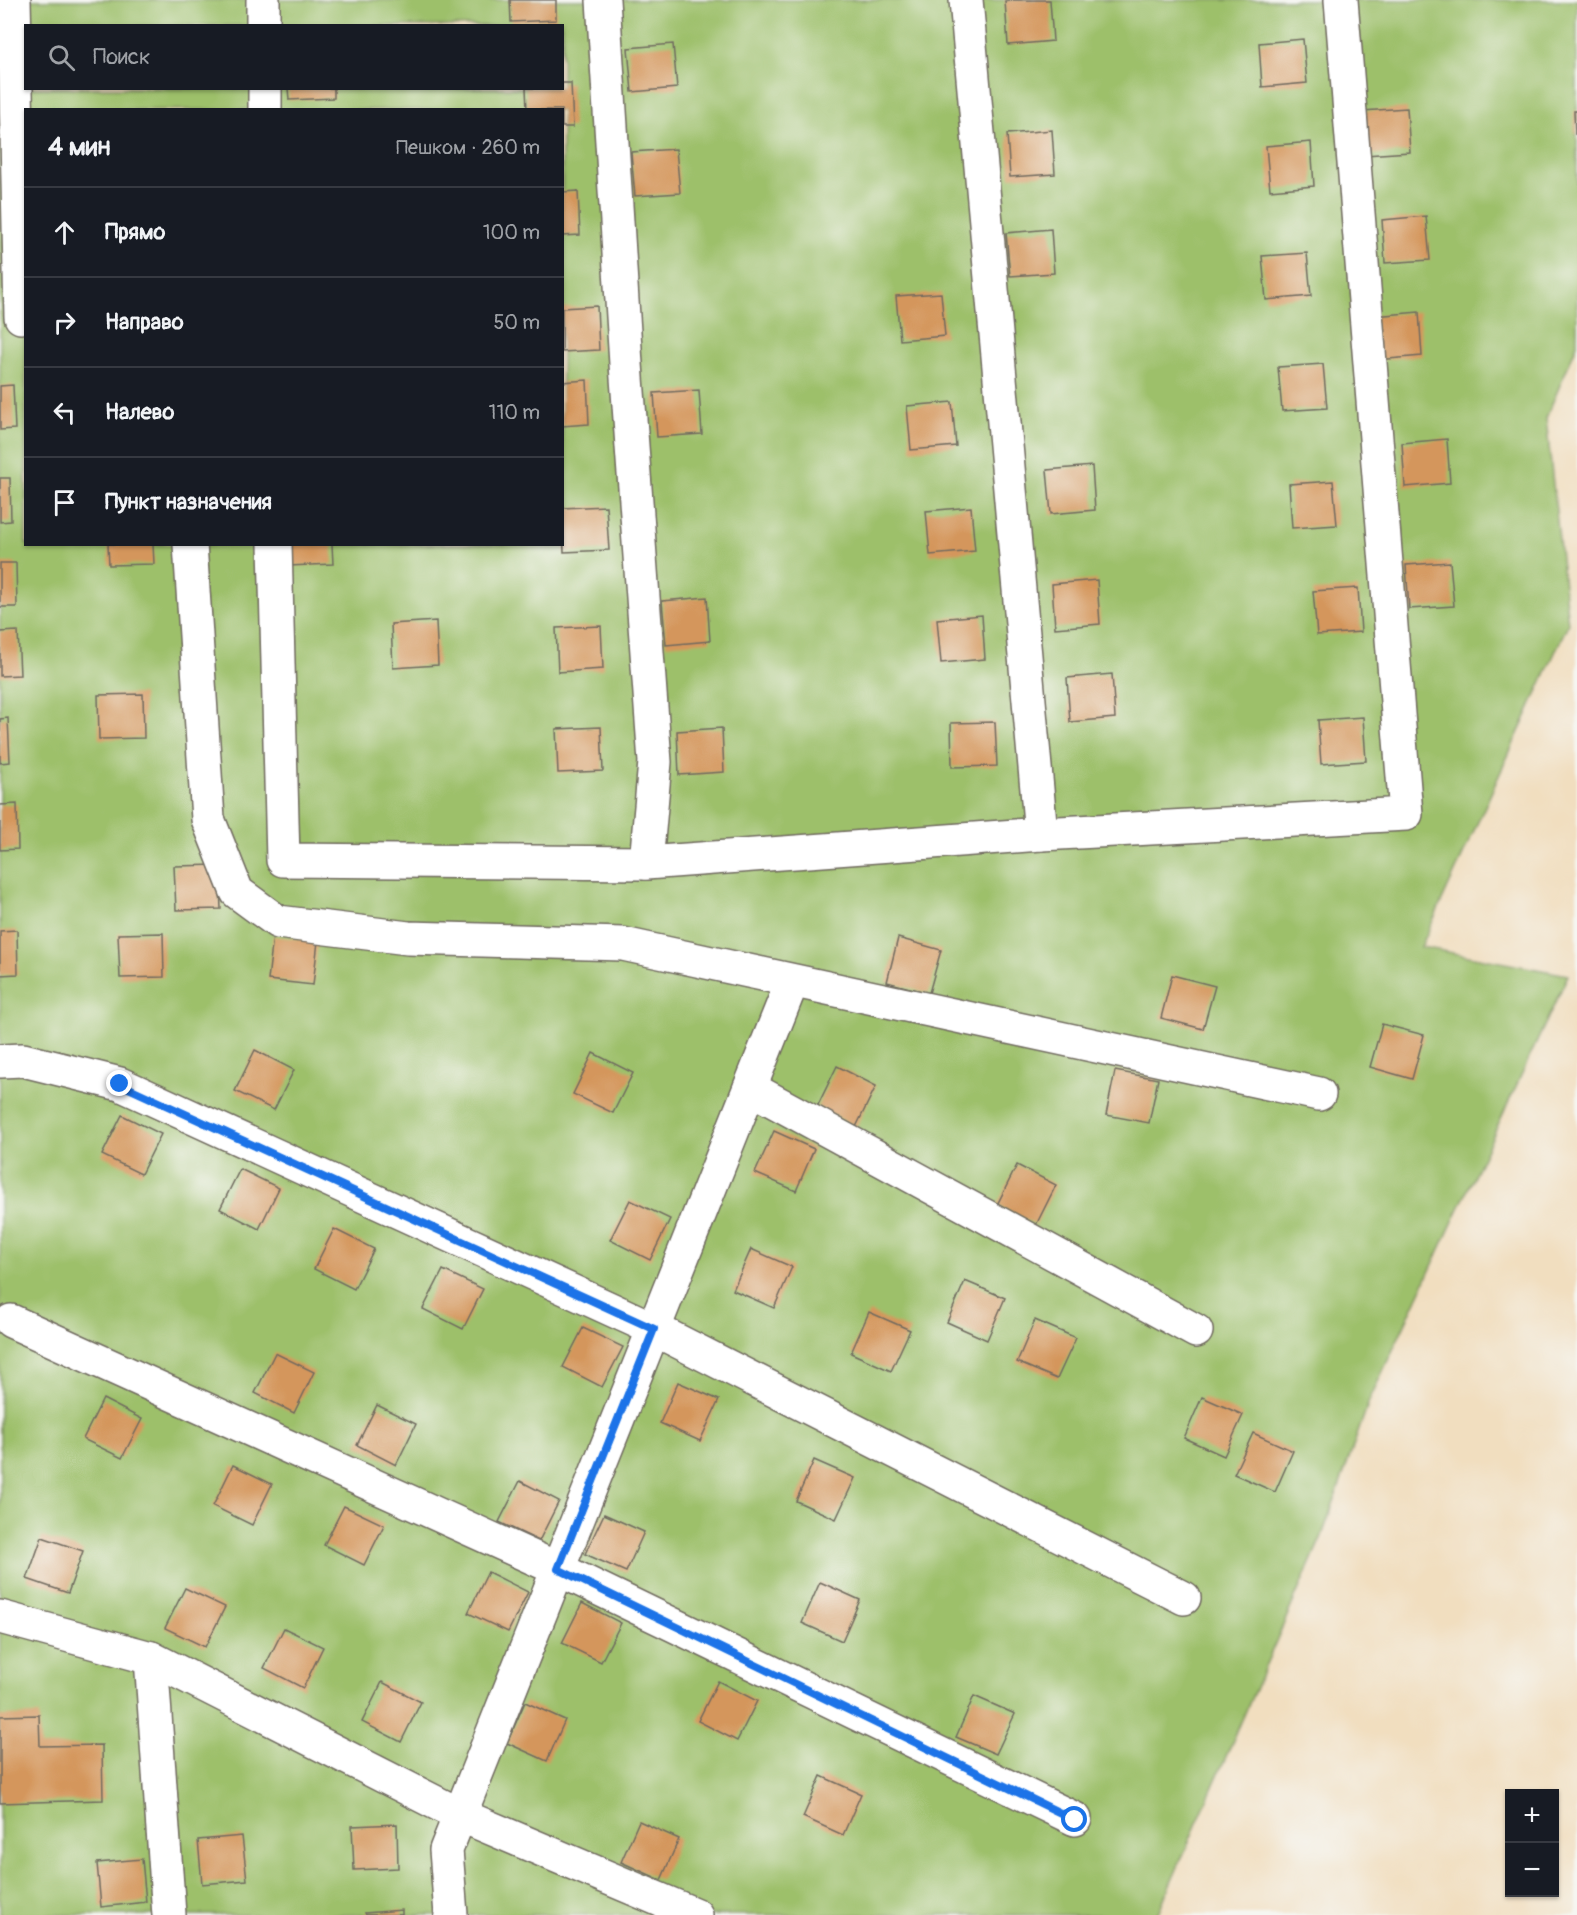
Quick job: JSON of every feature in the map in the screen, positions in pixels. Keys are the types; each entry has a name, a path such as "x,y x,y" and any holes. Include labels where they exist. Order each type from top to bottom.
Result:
{"lane":[{"path":"14,0 16,317"},
{"path":"263,0 263,24"},
{"path":"603,0 655,762 646,863"},
{"path":"966,0 1041,834"},
{"path":"275,546 283,860 646,863 1041,834 1406,814 1341,0"},
{"path":"265,90 265,108"},
{"path":"190,546 208,819 237,892 278,922 408,938 622,944 1319,1094"},
{"path":"451,1915 446,1850 792,982"},
{"path":"0,1061 23,1060 120,1084 654,1329 1184,1598"},
{"path":"750,1088 1196,1332"},
{"path":"11,1321 558,1569 1075,1820"},
{"path":"0,1617 151,1659 460,1815 696,1915"},
{"path":"151,1659 169,1915"}],"green space":[{"path":"0,0 1577,0 1577,345 1546,418 1568,624 1421,947 1568,975 1369,1401 1322,1536 1157,1915 0,1915"}],"building":[{"path":"510,0 556,0 556,20 511,22"},
{"path":"1050,0 1053,41 1008,45 1005,1"},
{"path":"1303,39 1307,83 1262,87 1259,43"},
{"path":"673,44 677,88 632,92 628,48"},
{"path":"564,83 571,83 573,127 564,127 564,108 527,108 526,90 564,90"},
{"path":"288,90 334,90 334,98 289,100"},
{"path":"1407,108 1410,152 1365,155 1362,111"},
{"path":"1574,111 1577,111 1577,133 1575,134"},
{"path":"1052,130 1055,174 1010,177 1007,134"},
{"path":"1311,142 1314,186 1270,190 1266,146"},
{"path":"676,149 680,193 635,196 631,152"},
{"path":"578,191 580,235 564,236 564,192"},
{"path":"1426,216 1430,260 1385,263 1382,220"},
{"path":"1051,229 1054,273 1010,276 1006,233"},
{"path":"1307,253 1311,296 1266,300 1262,256"},
{"path":"941,293 945,336 900,340 896,296"},
{"path":"597,306 599,350 564,352 564,308"},
{"path":"1419,312 1422,356 1377,360 1374,316"},
{"path":"1323,364 1327,408 1282,411 1278,367"},
{"path":"587,380 589,424 564,426 564,382"},
{"path":"13,385 15,429 0,430 0,386"},
{"path":"699,390 702,434 657,437 654,393"},
{"path":"952,402 956,446 911,450 907,406"},
{"path":"1447,439 1450,483 1405,487 1402,443"},
{"path":"1092,466 1095,510 1051,514 1047,470"},
{"path":"0,478 10,478 11,521 0,522"},
{"path":"1333,481 1337,525 1292,528 1289,484"},
{"path":"606,506 609,550 564,552 564,508"},
{"path":"971,507 975,551 930,555 926,511"},
{"path":"108,546 153,546 154,564 109,565"},
{"path":"287,546 332,546 333,564 288,566"},
{"path":"1450,562 1454,606 1409,609 1406,565"},
{"path":"0,563 16,563 17,607 0,607"},
{"path":"1097,580 1100,624 1055,628 1052,584"},
{"path":"1358,588 1361,632 1317,635 1313,591"},
{"path":"707,597 710,641 666,645 662,601"},
{"path":"982,615 985,659 941,663 937,619"},
{"path":"436,621 438,665 393,668 391,624"},
{"path":"601,626 603,669 558,672 556,628"},
{"path":"18,631 20,675 0,676 0,632"},
{"path":"1112,674 1115,718 1070,722 1067,678"},
{"path":"143,694 144,738 99,739 98,695"},
{"path":"1363,717 1366,761 1321,764 1318,720"},
{"path":"8,718 10,762 0,763 0,719"},
{"path":"995,722 997,766 952,767 951,723"},
{"path":"601,727 603,771 558,773 556,729"},
{"path":"722,728 724,772 679,775 677,731"},
{"path":"17,804 18,849 0,850 0,805"},
{"path":"219,865 221,909 176,910 174,866"},
{"path":"17,930 18,974 0,975 0,931"},
{"path":"163,933 164,977 120,978 118,934"},
{"path":"273,936 318,941 313,985 268,980"},
{"path":"898,938 941,950 929,993 887,982"},
{"path":"1172,975 1215,986 1203,1029 1161,1018"},
{"path":"1382,1024 1424,1035 1412,1079 1370,1067"},
{"path":"255,1050 294,1070 274,1110 235,1091"},
{"path":"593,1053 633,1073 613,1113 573,1094"},
{"path":"837,1066 876,1086 856,1127 817,1107"},
{"path":"1115,1071 1158,1079 1149,1123 1106,1115"},
{"path":"122,1115 161,1134 141,1174 102,1155"},
{"path":"774,1131 814,1149 796,1191 755,1173"},
{"path":"1017,1165 1056,1185 1036,1225 997,1205"},
{"path":"240,1169 279,1188 259,1229 220,1209"},
{"path":"630,1200 670,1219 650,1260 610,1240"},
{"path":"334,1229 374,1249 354,1289 314,1269"},
{"path":"751,1249 792,1267 774,1308 733,1290"},
{"path":"443,1270 483,1289 463,1329 423,1309"},
{"path":"965,1281 1005,1298 987,1340 947,1322"},
{"path":"869,1312 910,1330 891,1371 851,1353"},
{"path":"1035,1320 1076,1338 1057,1379 1017,1362"},
{"path":"583,1328 623,1347 602,1387 563,1367"},
{"path":"275,1353 314,1372 294,1413 255,1393"},
{"path":"678,1382 719,1400 700,1441 660,1423"},
{"path":"1202,1397 1243,1415 1224,1456 1184,1438"},
{"path":"103,1399 142,1419 122,1458 83,1439"},
{"path":"377,1405 416,1424 396,1465 357,1445"},
{"path":"1253,1433 1293,1451 1275,1492 1234,1474"},
{"path":"814,1460 855,1478 836,1519 796,1501"},
{"path":"233,1465 272,1484 252,1525 213,1506"},
{"path":"520,1481 559,1501 539,1541 499,1522"},
{"path":"344,1506 384,1525 364,1565 324,1545"},
{"path":"604,1514 644,1532 626,1572 585,1554"},
{"path":"42,1537 83,1551 68,1593 27,1579"},
{"path":"488,1572 528,1592 508,1632 468,1613"},
{"path":"820,1582 860,1600 842,1641 802,1623"},
{"path":"185,1588 225,1607 205,1647 165,1628"},
{"path":"582,1603 621,1623 601,1662 562,1643"},
{"path":"284,1628 323,1647 303,1688 264,1668"},
{"path":"718,1681 757,1701 737,1741 698,1721"},
{"path":"382,1682 421,1702 401,1742 362,1722"},
{"path":"974,1696 1015,1714 996,1754 956,1737"},
{"path":"525,1702 565,1720 547,1761 507,1743"},
{"path":"39,1715 40,1746 102,1745 103,1800 0,1803 0,1716"},
{"path":"821,1776 861,1794 843,1835 803,1817"},
{"path":"639,1821 679,1839 661,1880 621,1862"},
{"path":"397,1824 398,1868 354,1870 352,1826"},
{"path":"242,1836 247,1880 202,1884 198,1840"},
{"path":"142,1859 146,1902 101,1907 97,1863"},
{"path":"402,1910 402,1915 366,1915 365,1913"}],"route":[{"path":"120,1084 654,1329 558,1569 1075,1820"}]}
